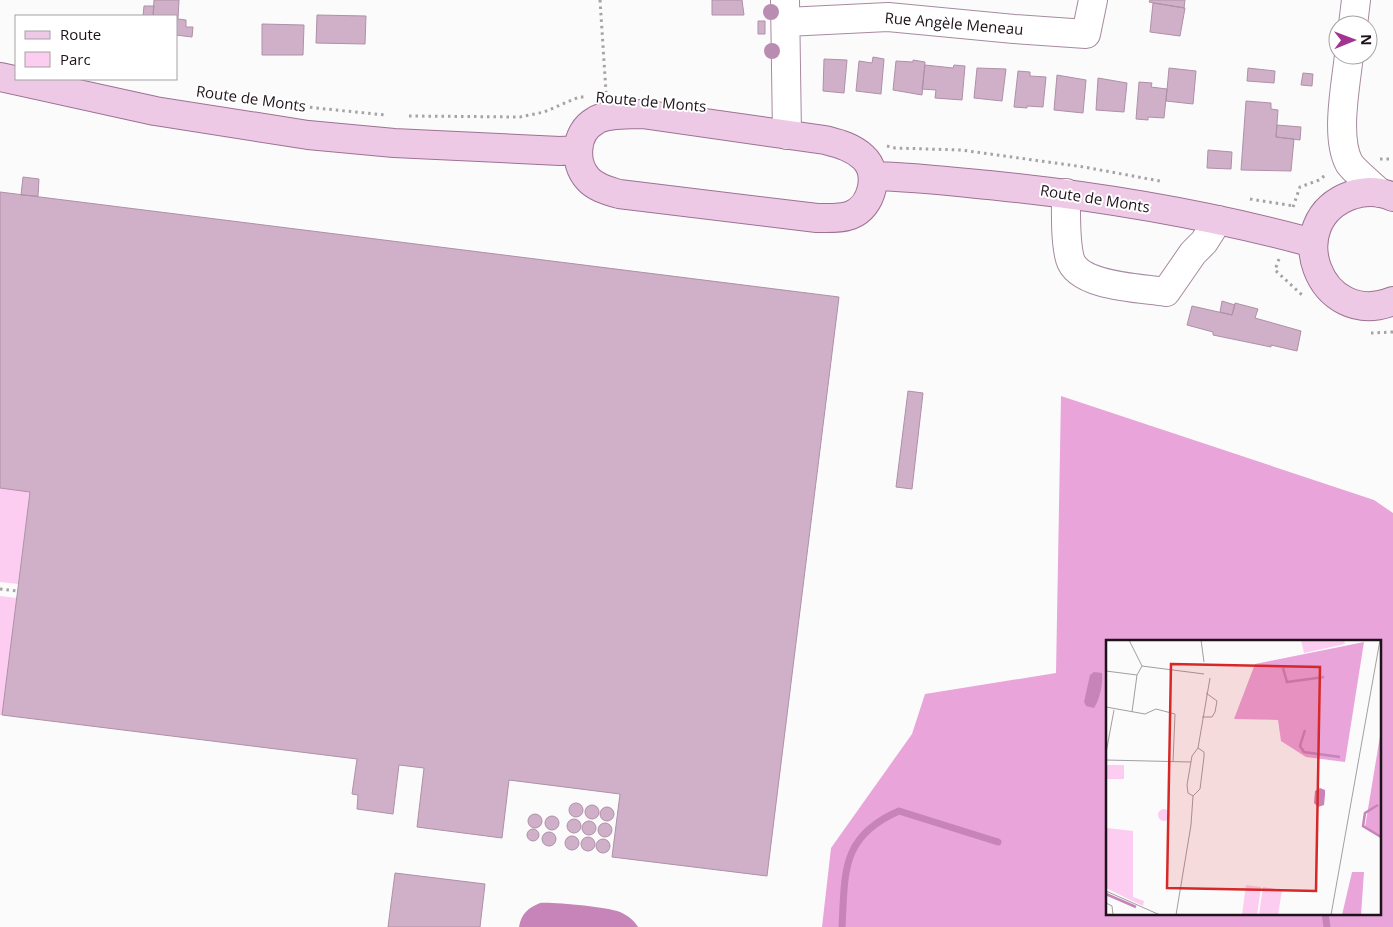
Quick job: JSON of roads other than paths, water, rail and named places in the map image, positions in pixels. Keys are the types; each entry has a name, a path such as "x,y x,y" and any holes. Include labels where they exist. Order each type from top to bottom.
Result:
{"main road":[{"name":"Route de Monts","path":"0,77 155,111 308,136 394,143 560,151 578,150 582,133 595,121 606,117 642,114 825,140 848,146 865,158 873,176 905,177 1066,193 1218,220 1313,243"},
{"path":"578,150 579,164 587,179 612,192 816,218 837,218 852,215 865,204 871,192 873,176"},
{"path":"1386,195 1359,193 1345,198 1333,206 1323,216 1316,229 1313,243 1314,261 1320,278 1332,292 1347,302 1364,306 1383,305 1393,301"}],"street":[{"name":"Rue Angèle Meneau","path":"786,11 888,17 1086,34 1093,0"},
{"path":"1354,15 1356,0"},
{"path":"786,11 787,135"},
{"path":"1349,65 1342,123 1344,145 1350,164 1386,195"},
{"path":"1333,206 1350,164"},
{"path":"1066,193 1070,261 1080,274 1097,282 1166,292 1204,242 1218,220"}],"waterway":[{"path":"842,927 844,889 850,858 856,844 866,832 880,821 899,811 998,842"},
{"path":"1325,914 1327,927"}]}
